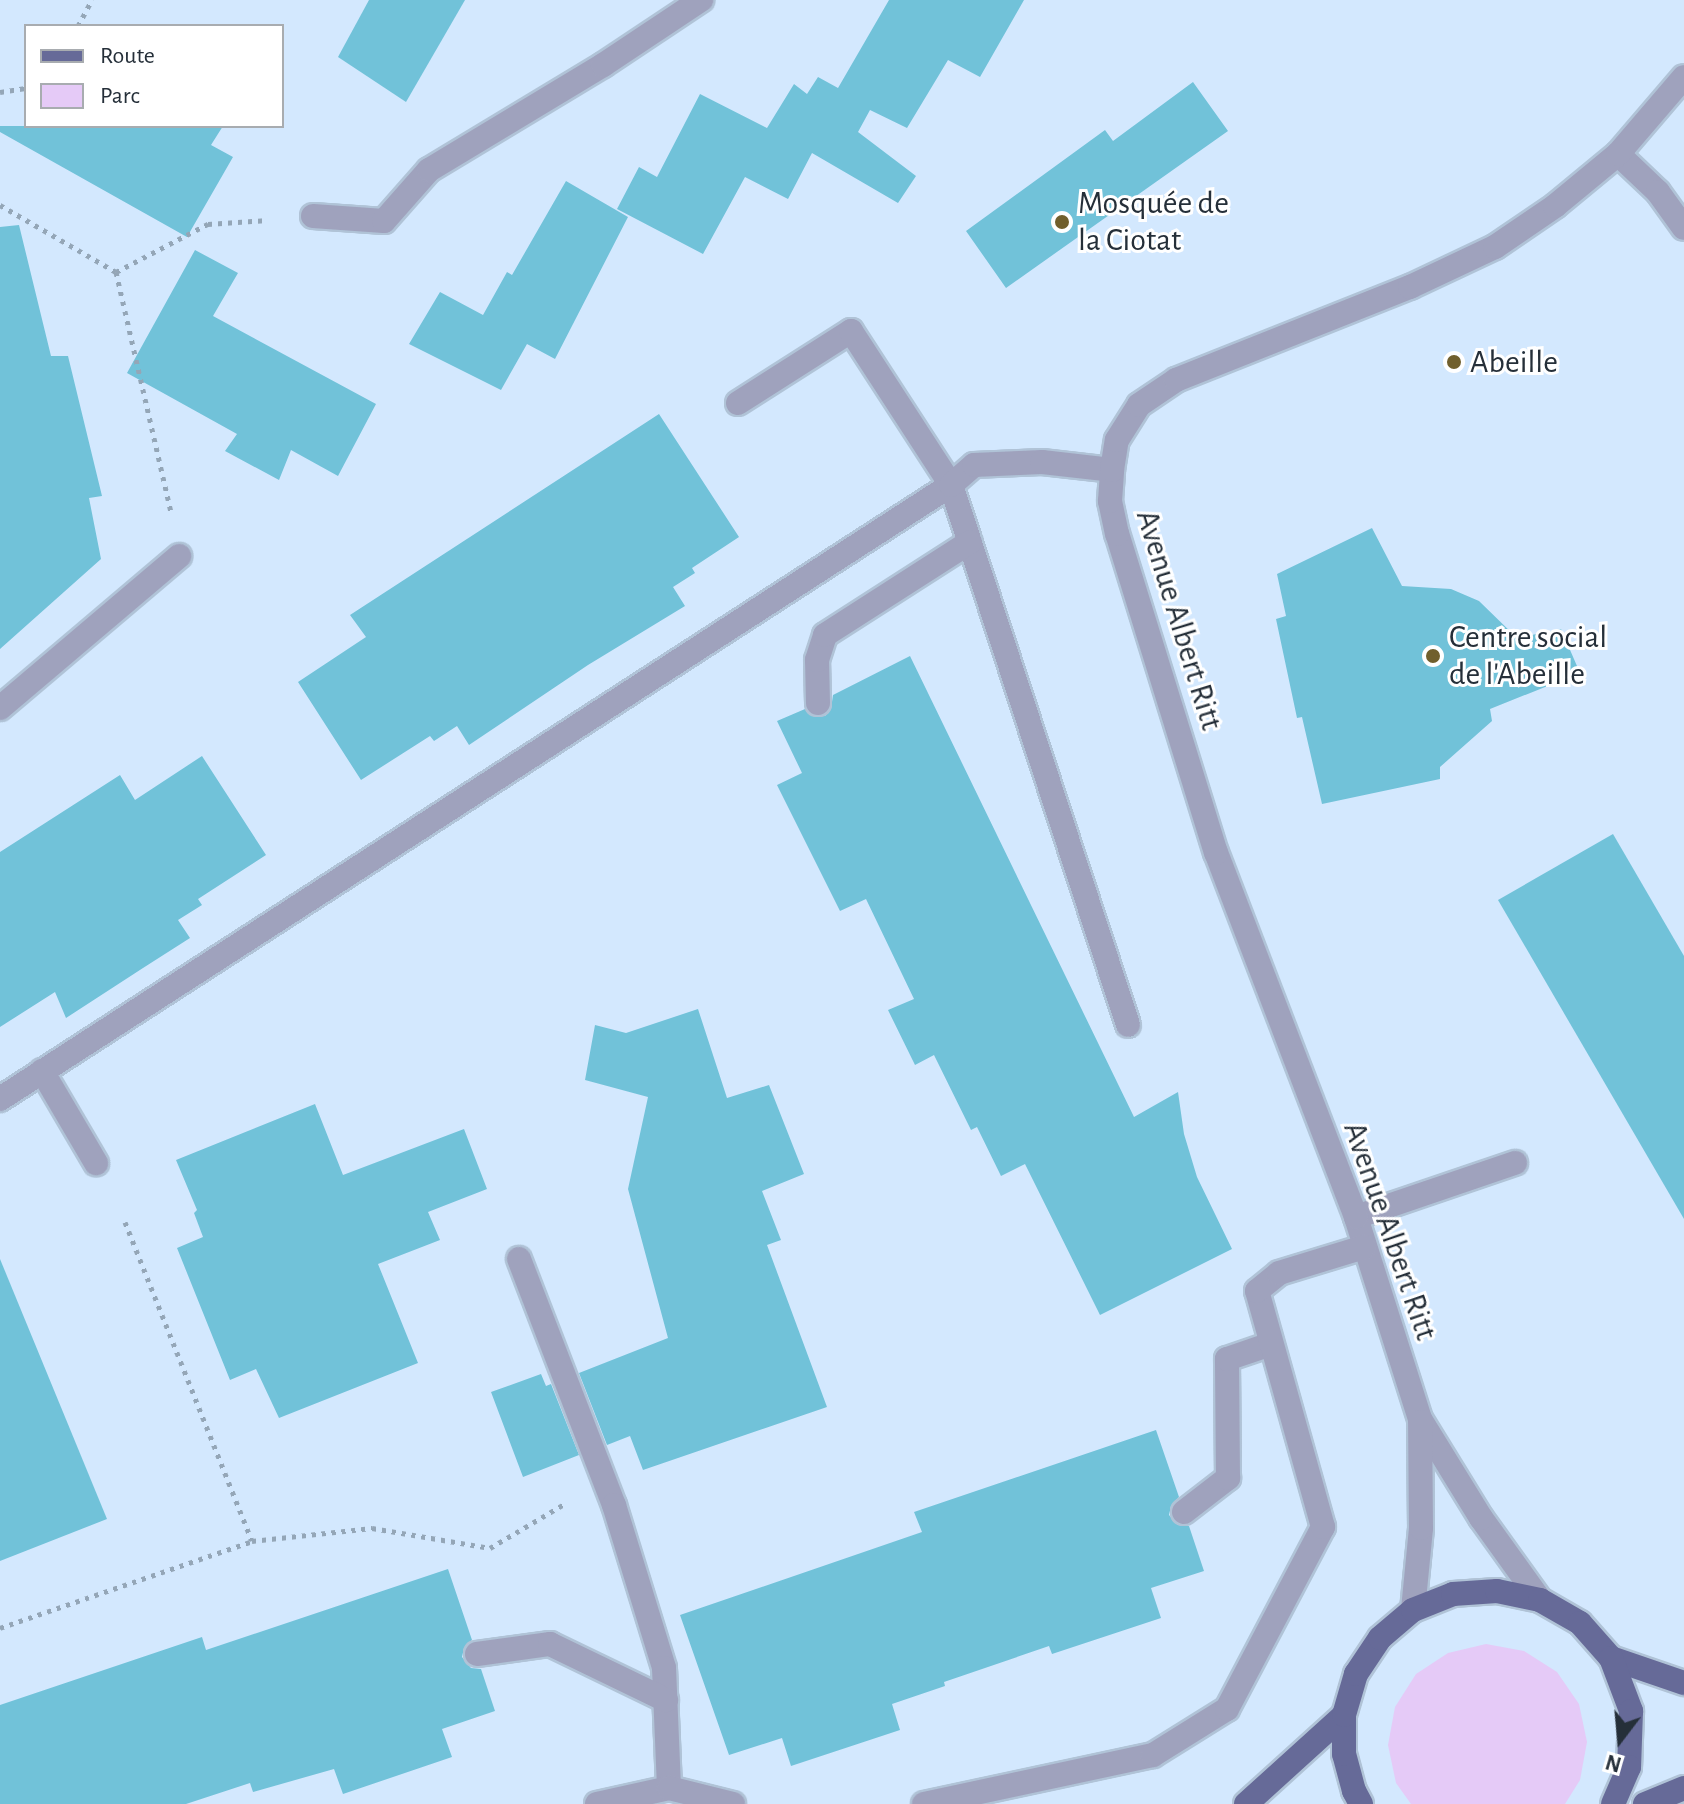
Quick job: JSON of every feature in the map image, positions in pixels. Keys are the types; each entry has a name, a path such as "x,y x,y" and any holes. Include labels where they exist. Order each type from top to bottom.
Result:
{"main road":[{"path":"1361,1804 1354,1791 1344,1754 1344,1715 1356,1674 1380,1638 1413,1610 1453,1594 1497,1591 1540,1600 1580,1623 1611,1658 1631,1711 1629,1767 1613,1804"},
{"path":"1611,1658 1684,1683"},
{"path":"1246,1804 1344,1715"},
{"path":"1645,1804 1684,1788"}],"street":[{"path":"313,216 384,221 429,170 603,65 701,0"},
{"name":"Avenue Albert Ritt","path":"1540,1600 1481,1518 1420,1419 1356,1217 1216,853 1117,534 1110,501 1112,470 1117,440 1139,405 1176,380 1410,287 1495,247 1555,206 1618,154 1684,77"},
{"path":"1618,154 1658,192 1684,228"},
{"path":"738,403 851,331 951,485 1128,1025"},
{"path":"0,1099 951,485 974,465 1042,462 1112,470"},
{"path":"818,703 817,660 825,635 970,542"},
{"path":"0,708 179,556"},
{"path":"42,1071 96,1163"},
{"path":"1356,1217 1515,1163"},
{"path":"924,1804 1153,1755 1227,1709 1323,1527 1257,1291 1279,1273 1364,1247"},
{"path":"519,1259 604,1480 664,1668 669,1788"},
{"path":"1184,1512 1228,1478 1227,1359 1271,1344"},
{"name":"Avenue Albert Ritt","path":"1413,1610 1421,1528 1420,1419"},
{"path":"477,1654 550,1644 666,1700"},
{"path":"597,1804 669,1788 733,1804"}],"path":[{"path":"79,24 92,0"},
{"path":"0,92 24,88"},
{"path":"0,205 116,272 179,556"},
{"path":"116,272 208,224 313,216"},
{"path":"125,1222 252,1541"},
{"path":"0,1628 252,1541 372,1528 490,1548 604,1480"}],"green space":[{"path":"1486,1644 1524,1651 1557,1672 1579,1704 1587,1742 1580,1780 1565,1804 1411,1804 1396,1783 1388,1745 1395,1707 1416,1674 1448,1653"}],"building":[{"path":"369,0 465,0 406,102 338,57"},
{"path":"889,0 1024,0 980,77 948,60 907,128 870,110 858,132 916,176 898,203 812,153 788,199 745,177 703,254 617,209 639,167 657,177 700,94 767,128 794,84 807,94 818,77 838,88"},
{"path":"1193,82 1228,131 1006,288 966,231 1105,130 1113,141"},
{"path":"0,126 222,128 211,145 233,157 187,237 0,132"},
{"path":"566,181 628,217 555,359 527,344 501,390 409,344 440,292 483,315 507,272 512,275"},
{"path":"19,225 51,356 68,356 102,496 89,498 101,559 0,649 0,227"},
{"path":"195,250 238,273 213,316 376,404 338,476 291,450 279,480 225,451 237,434 127,373"},
{"path":"659,414 739,537 692,568 695,573 673,587 685,606 588,665 469,745 457,726 434,741 430,736 361,780 298,682 366,637 350,615"},
{"name":"Centre social de l'Abeille","path":"1372,528 1402,586 1451,589 1479,601 1517,638 1561,629 1580,673 1490,709 1492,721 1440,767 1440,779 1322,804 1302,717 1297,718 1276,619 1286,616 1277,574"},
{"path":"910,656 1134,1117 1178,1092 1184,1134 1197,1177 1232,1249 1100,1315 1025,1164 1001,1176 977,1127 971,1130 934,1055 915,1065 888,1010 914,999 866,899 840,911 777,785 802,773 777,721 805,709 812,716 825,716 831,709 833,695"},
{"path":"202,756 266,855 198,899 202,905 178,920 190,938 66,1018 55,992 0,1027 0,852 120,775 135,800"},
{"path":"1613,834 1684,956 1684,1219 1498,900"},
{"path":"698,1009 727,1098 769,1085 804,1174 762,1191 781,1240 767,1245 827,1407 643,1470 630,1436 607,1445 579,1373 668,1338 628,1189 648,1097 585,1080 595,1025 626,1033"},
{"path":"315,1104 343,1175 464,1129 487,1189 428,1212 440,1240 378,1264 418,1363 279,1418 256,1369 230,1380 177,1248 203,1237 194,1213 197,1210 176,1160"},
{"path":"0,1259 107,1519 0,1561"},
{"path":"541,1374 546,1386 551,1384 579,1455 523,1477 491,1392"},
{"path":"1156,1430 1179,1497 1171,1506 1169,1515 1178,1525 1189,1526 1204,1571 1151,1588 1161,1618 1052,1654 1049,1646 944,1682 945,1686 892,1704 900,1730 791,1766 782,1738 729,1755 680,1615 922,1532 914,1512"},
{"path":"448,1569 472,1640 464,1648 462,1657 471,1668 481,1669 495,1711 442,1729 452,1757 343,1794 334,1769 253,1792 250,1783 186,1804 0,1804 0,1705 202,1637 206,1650"}],"place":[{"name":"Mosquée de la Ciotat","path":"1062,222"},
{"name":"Abeille","path":"1454,362"},
{"name":"Centre social de l'Abeille","path":"1433,656"}]}
